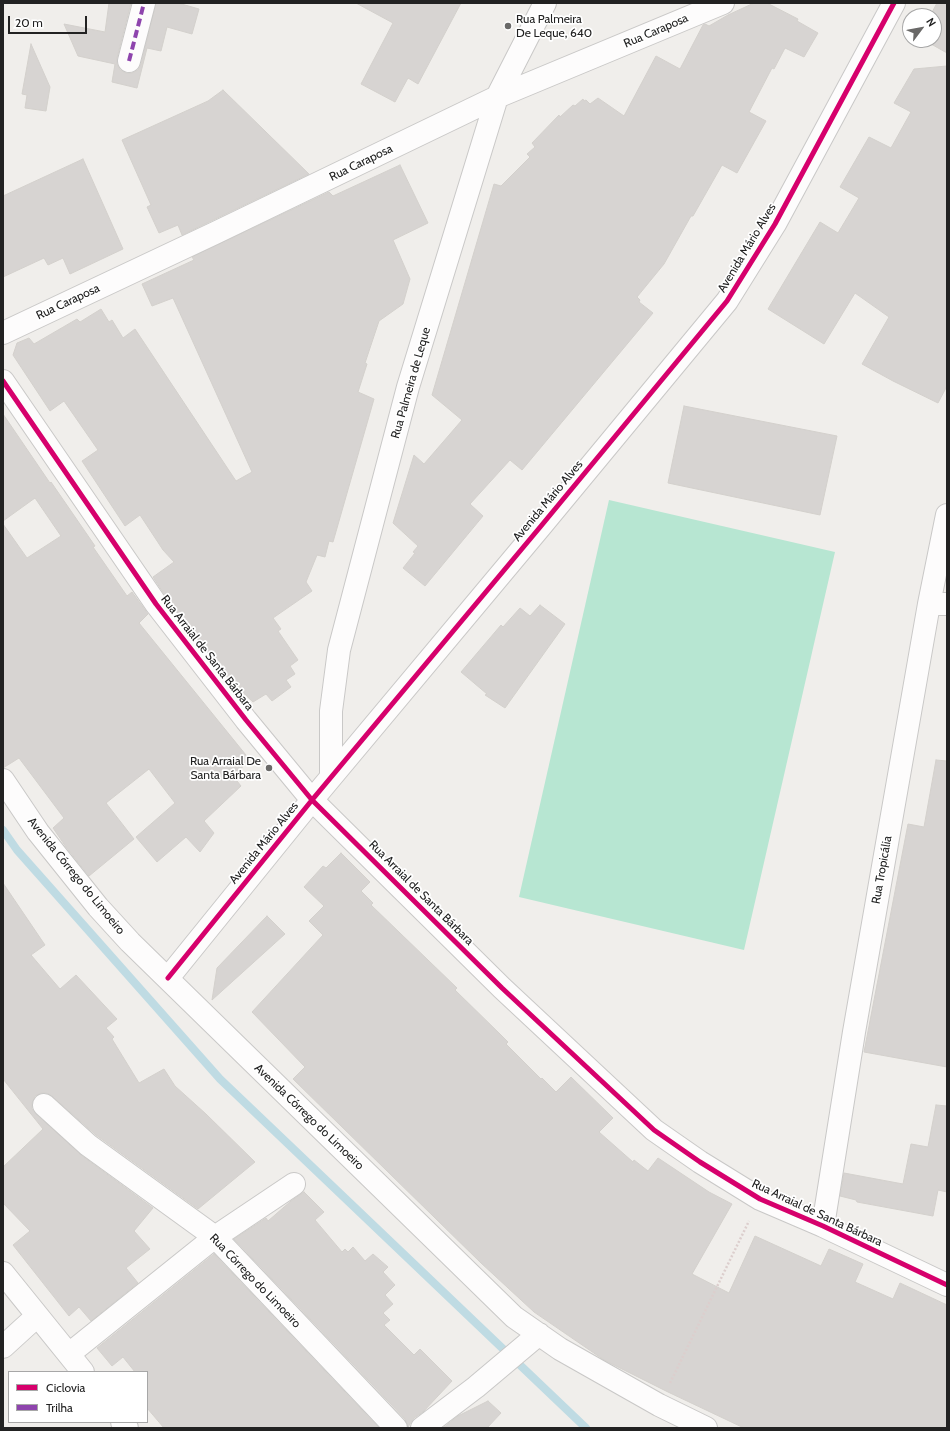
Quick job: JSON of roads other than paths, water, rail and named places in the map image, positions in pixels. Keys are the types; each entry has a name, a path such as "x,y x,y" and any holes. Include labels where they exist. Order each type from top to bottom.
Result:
{"street":[{"path":"129,61 144,3"},
{"name":"Rua Palmeira de Leque","path":"331,777 331,711 339,650 408,387 497,97 546,3"},
{"name":"Rua Caraposa","path":"3,333 497,97 723,3"},
{"name":"Avenida Mário Alves","path":"168,978 312,800 727,301 775,224 894,3"},
{"name":"Rua Arraial de Santa Bárbara","path":"3,381 156,604 246,720 312,800 502,988 654,1130 700,1162 760,1198 947,1285"},
{"name":"Rua Tropicália","path":"822,1226 856,1024 938,604 947,515"},
{"name":"Avenida Córrego do Limoeiro","path":"3,780 38,832 98,907 130,942 514,1317 560,1349 659,1405 706,1428"},
{"name":"Rua Córrego do Limoeiro","path":"44,1105 88,1145 215,1237 396,1428"},
{"path":"70,1354 215,1237 294,1184"},
{"path":"3,1273 82,1371"},
{"path":"3,1347 37,1316"},
{"path":"422,1428 476,1387 539,1334"}],"waterway":[{"path":"3,830 17,850 220,1079 586,1428"}],"place":[{"name":"Rua Palmeira De Leque, 640","path":"508,26"},
{"name":"Rua Arraial De Santa Bárbara","path":"269,768"}]}
